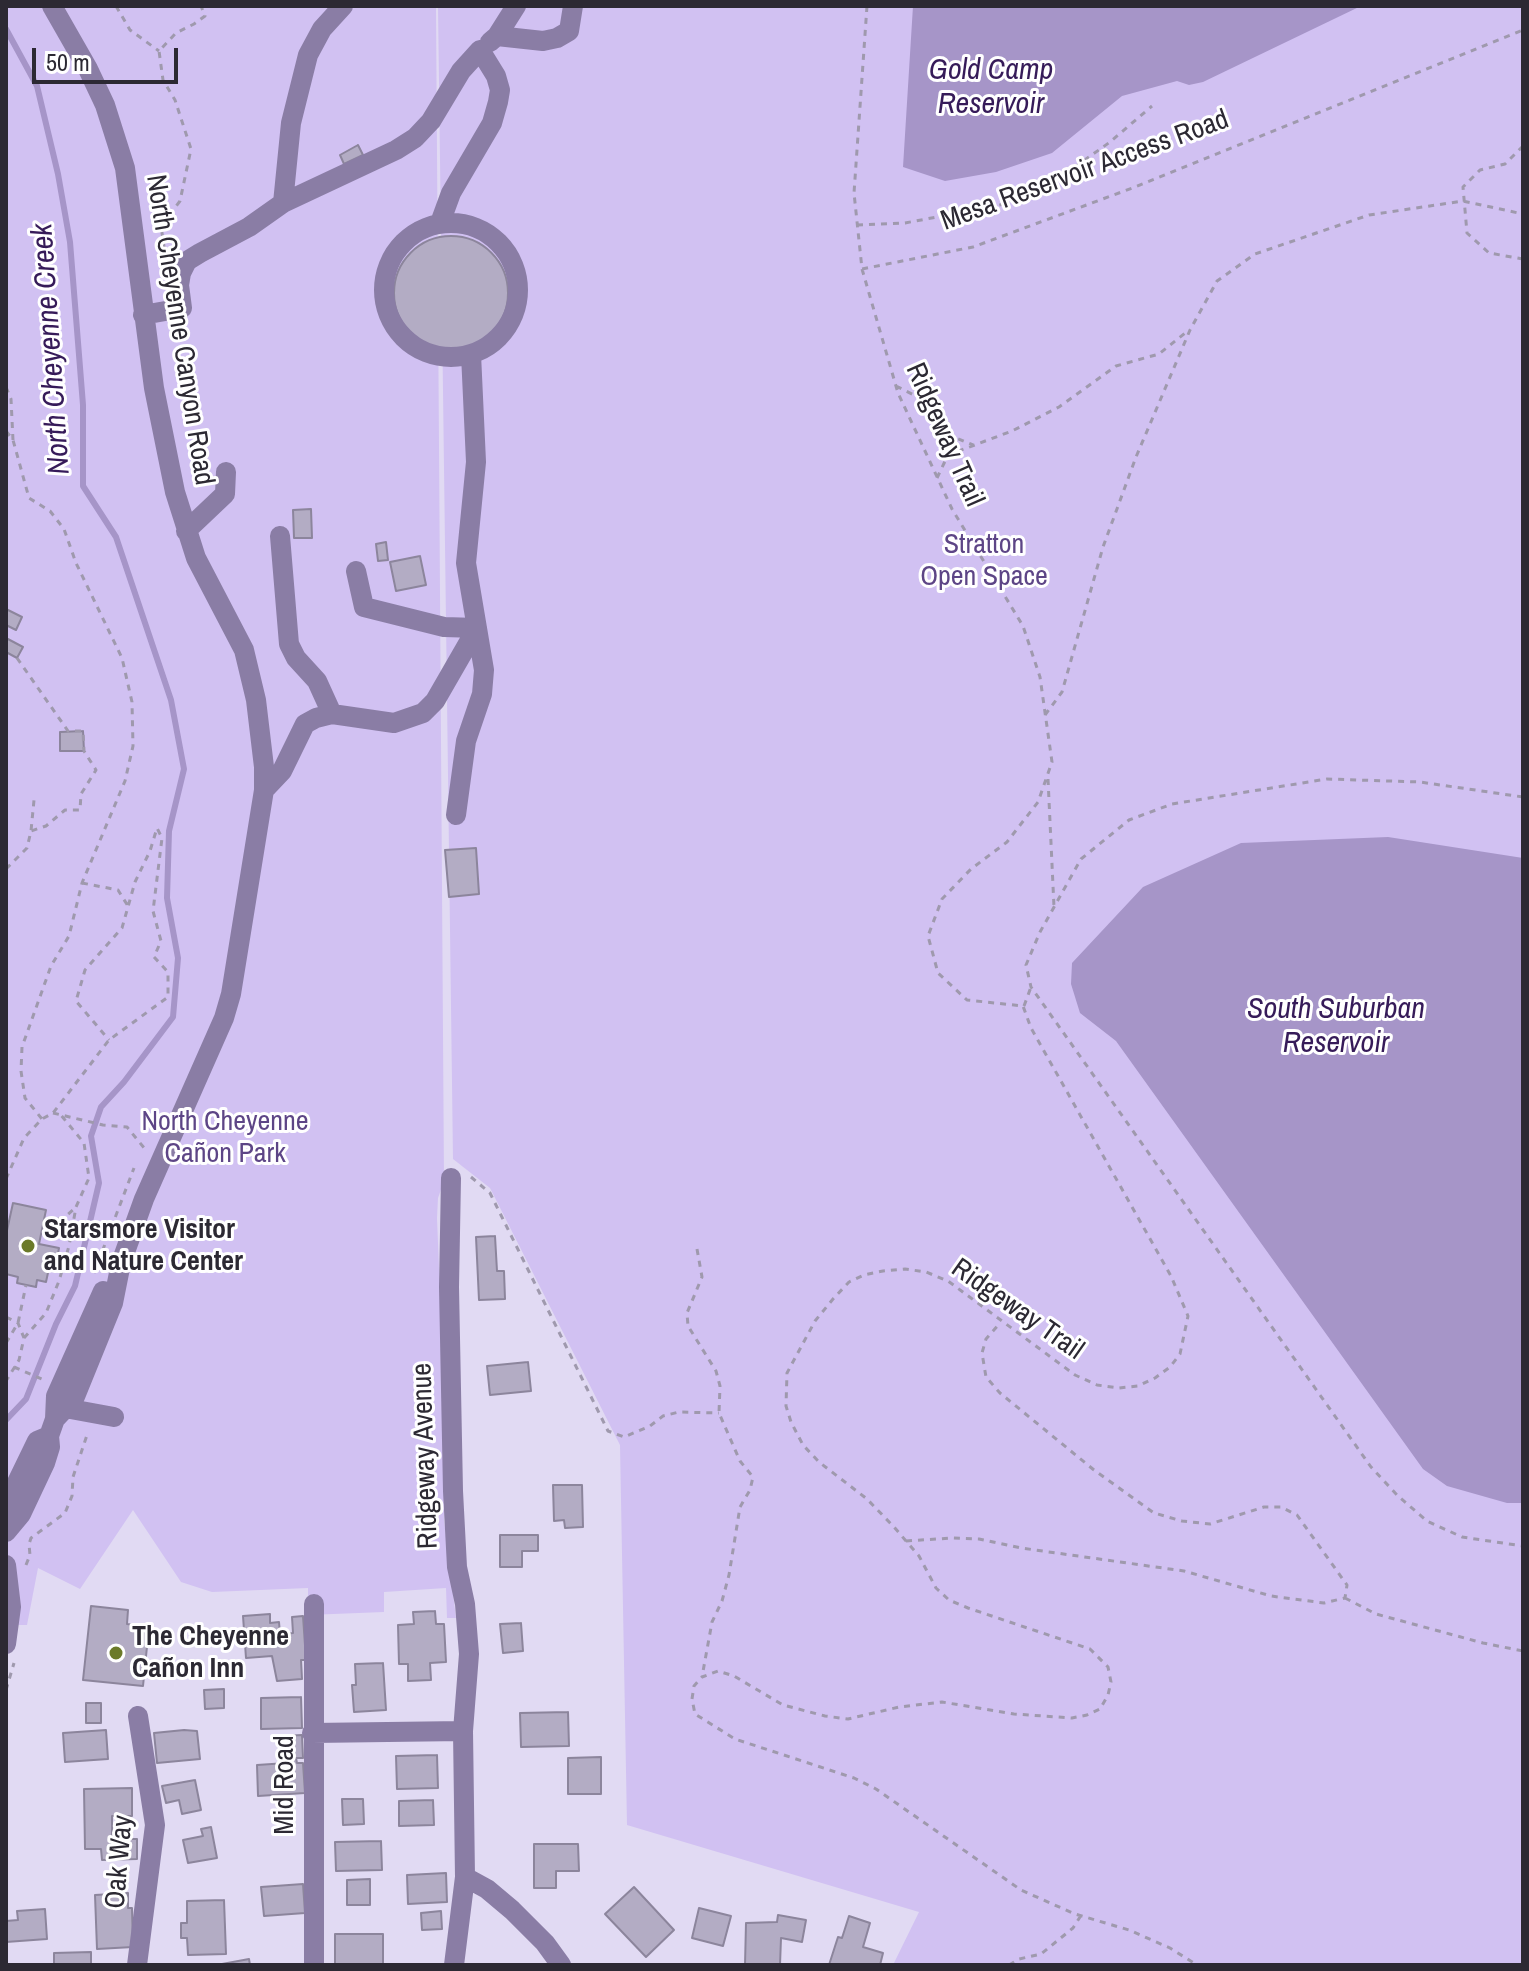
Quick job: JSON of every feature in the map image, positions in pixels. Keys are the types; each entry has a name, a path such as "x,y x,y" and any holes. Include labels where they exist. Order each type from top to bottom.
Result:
{"street":[{"name":"North Cheyenne Canyon Road","path":"6,1532 21,1514 45,1463 56,1421 56,1396 101,1295 121,1263 144,1199 224,1018 264,790 261,736 244,650 196,558 186,531 154,388 121,152 105,105 52,6"},
{"path":"283,203 291,123 308,55 322,29 343,6"},
{"path":"143,315 182,308 179,285 187,261 249,227 283,203 415,138 431,121 461,71 497,36 516,6"},
{"path":"497,36 543,41 557,38 569,31 574,16 573,6"},
{"path":"440,223 451,193 489,130 498,102 500,90 496,76 480,50"},
{"path":"440,223 463,223 487,232 507,252 516,272 519,291 513,316 504,331 487,347 471,354 437,356 423,351 410,344 395,327 387,311 383,288 389,262 405,240 420,230 440,223"},
{"path":"456,815 466,741 482,694 484,670 466,563 476,462 471,354"},
{"path":"186,531 225,494 226,472"},
{"path":"280,536 289,644 296,658 317,681 332,714"},
{"path":"356,571 364,607 444,627 477,628"},
{"path":"264,790 282,771 305,724 316,718 332,714 394,723 423,713 435,701 477,628"},
{"name":"Ridgeway Avenue","path":"454,1965 465,1877 463,1731 469,1654 465,1604 457,1567 449,1287 460,1176"},
{"path":"56,1421 114,1417"},
{"name":"North Cheyenne Canyon Road","path":"6,1505 37,1441 56,1421"},
{"path":"6,1565 11,1607 6,1644"},
{"name":"Mid Road","path":"314,1604 314,1965"},
{"name":"Oak Way","path":"137,1965 155,1825 138,1716"},
{"path":"312,1733 463,1731"},
{"path":"465,1877 487,1889 512,1910 545,1943 561,1965"}],"path":[{"path":"116,6 130,30 159,51 163,80 175,100 191,149 180,201 161,226 164,256 179,285"},
{"path":"159,51 176,33 205,16 201,6"},
{"path":"862,269 854,193 867,6"},
{"name":"Mesa Reservoir Access Road","path":"862,269 973,247 1150,181 1523,30"},
{"path":"857,225 905,223 1000,205 1068,172 1152,106"},
{"path":"1523,146 1505,164 1480,170 1463,187 1467,233 1489,253 1523,259"},
{"path":"1045,715 1062,692 1103,547 1136,457 1190,330 1217,281 1255,254 1369,215 1463,201 1523,214"},
{"name":"Ridgeway Trail","path":"702,1677 718,1671 734,1676 783,1705 848,1719 899,1707 942,1702 1014,1714 1072,1718 1100,1709 1111,1682 1108,1667 1101,1657 1090,1649 949,1600 936,1588 919,1556 867,1499 819,1462 803,1445 786,1406 787,1373 815,1321 849,1282 864,1275 905,1269 926,1272 948,1281 1075,1375 1097,1385 1119,1388 1138,1386 1170,1367 1180,1354 1188,1316 1171,1276 1031,1028 1023,1006 967,1000 938,973 928,936 942,899 971,869 1007,842 1038,802 1052,762 1040,677 1023,626 952,509 937,478 896,385 862,269"},
{"path":"937,478 948,455 1012,431 1059,407 1116,366 1159,354 1190,330"},
{"path":"896,385 922,399 949,435 973,445"},
{"path":"6,387 12,412 13,440 29,498 50,511 64,529 76,563 122,658 132,702 133,746 125,781 82,883 69,936 51,966 22,1047 21,1071 25,1098 42,1119"},
{"path":"6,431 13,440"},
{"path":"17,658 68,731 83,731 84,751 96,770 81,794 80,810 65,810 46,826 31,831"},
{"path":"1047,774 1054,907"},
{"path":"1523,797 1420,782 1327,779 1172,804 1129,820 1081,859 1026,965 1031,987 1371,1467 1427,1521 1462,1537 1523,1546"},
{"path":"6,869 27,848 34,800"},
{"path":"6,1179 24,1138 42,1119 53,1113 109,1040 168,997 168,972 154,957 161,941 153,911 162,838 157,828 135,882 122,928 85,970 76,1001 109,1040"},
{"path":"82,883 118,890 128,907"},
{"path":"1023,1006 1031,987"},
{"path":"53,1113 103,1125 127,1127 145,1149"},
{"path":"6,1381 24,1338 46,1313 59,1281 76,1207 89,1178 84,1143 60,1114"},
{"path":"460,1176 490,1193 608,1431 624,1437 650,1426 663,1416 679,1412 719,1413"},
{"path":"71,1234 61,1224 46,1221 64,1218 76,1207"},
{"path":"697,1249 702,1277 687,1313 688,1326 716,1371 720,1386 719,1413 740,1461 753,1477 750,1490 740,1507 729,1575 712,1622 702,1677 694,1686 692,1699 695,1714 735,1739 854,1778 897,1803 1021,1890 1080,1916 1129,1930 1170,1948 1197,1965"},
{"path":"6,1343 18,1323 26,1285"},
{"path":"6,1317 18,1323 24,1338"},
{"path":"1001,1322 986,1339 982,1353 986,1377 1000,1393 1094,1470 1154,1513 1182,1521 1210,1524 1264,1507 1281,1507 1297,1515 1347,1585 1345,1598"},
{"path":"14,1367 45,1381"},
{"path":"27,1562 31,1538 65,1513 87,1434"},
{"path":"72,1449 82,1454"},
{"path":"906,1541 979,1539 1021,1548 1184,1571 1271,1596 1324,1603 1345,1598 1376,1614 1523,1651"},
{"path":"1009,1965 1019,1959 1041,1954 1073,1928 1080,1916"}],"green space":[{"name":"North Cheyenne Cañon Park","path":"6,6 436,6 444,1181 438,1198 437,1218 446,1445 444,1520 456,1618 447,1618 446,1588 384,1592 384,1612 308,1615 308,1588 212,1592 181,1582 133,1510 80,1589 38,1568 27,1625 6,1625"},
{"name":"Stratton Open Space","path":"438,6 1523,6 1523,1965 893,1965 919,1912 627,1825 620,1445 490,1188 453,1159"}],"water":[{"name":"Gold Camp Reservoir","path":"913,6 1361,6 1203,82 1189,85 1177,81 1122,96 1052,153 996,172 945,181 903,167"},
{"name":"South Suburban Reservoir","path":"1388,837 1523,858 1523,1503 1507,1503 1447,1486 1423,1469 1116,1041 1080,1013 1071,984 1072,963 1143,887 1241,843"}],"building":[{"path":"358,145 363,155 344,164 340,155"},
{"path":"451,236 473,240 491,253 504,271 508,293 504,315 491,333 473,346 451,350 429,346 411,333 398,315 394,293 398,271 411,253 429,240"},
{"path":"311,509 312,538 294,538 293,510"},
{"path":"386,542 388,560 378,561 376,544"},
{"path":"420,556 426,585 396,591 390,562"},
{"path":"6,609 22,617 16,630 6,625"},
{"path":"6,638 23,647 17,658 6,652"},
{"path":"83,731 84,751 60,751 60,732"},
{"path":"476,848 479,894 449,897 445,850"},
{"name":"Starsmore Visitor and Nature Center","path":"13,1203 46,1210 39,1244 59,1248 55,1269 49,1268 46,1282 37,1280 36,1287 17,1283 18,1277 6,1274 6,1235"},
{"path":"495,1236 497,1271 504,1271 505,1299 479,1300 476,1237"},
{"path":"528,1362 531,1391 490,1395 487,1366"},
{"path":"553,1485 582,1485 583,1527 565,1528 564,1520 554,1521"},
{"path":"500,1535 538,1535 538,1551 522,1551 522,1567 500,1567"},
{"name":"The Cheyenne Cañon Inn","path":"91,1606 128,1610 127,1624 149,1627 143,1686 83,1680"},
{"path":"435,1611 436,1624 444,1624 446,1662 430,1663 431,1680 408,1681 408,1664 399,1664 398,1625 414,1624 413,1612"},
{"path":"270,1614 270,1623 279,1622 280,1634 293,1633 292,1617 303,1616 306,1660 301,1660 302,1679 277,1681 272,1656 246,1658 243,1616"},
{"path":"521,1623 523,1651 503,1653 500,1624"},
{"path":"383,1663 386,1710 354,1712 352,1685 356,1685 355,1664"},
{"path":"224,1689 224,1708 205,1709 204,1690"},
{"path":"301,1697 302,1728 261,1729 261,1698"},
{"path":"86,1703 101,1703 101,1723 86,1723"},
{"path":"568,1712 569,1746 521,1747 520,1713"},
{"path":"106,1730 108,1759 65,1762 63,1733"},
{"path":"197,1731 200,1759 157,1763 154,1733"},
{"path":"302,1735 303,1758 283,1758 282,1736"},
{"path":"437,1755 438,1788 397,1789 396,1756"},
{"path":"601,1757 601,1794 568,1794 568,1758"},
{"path":"296,1758 297,1763 303,1763 305,1793 258,1796 257,1765 287,1763 286,1759"},
{"path":"195,1780 201,1810 182,1814 179,1800 166,1803 162,1786"},
{"path":"132,1788 132,1816 112,1816 112,1839 137,1839 137,1859 102,1860 101,1849 85,1849 84,1789"},
{"path":"342,1799 363,1799 364,1824 343,1825"},
{"path":"433,1800 434,1825 399,1826 399,1801"},
{"path":"211,1827 217,1858 188,1863 183,1840 203,1836 201,1829"},
{"path":"381,1841 382,1870 336,1871 335,1842"},
{"path":"534,1844 578,1844 579,1871 556,1871 556,1888 534,1888"},
{"path":"446,1873 447,1902 408,1904 407,1875"},
{"path":"370,1879 370,1905 347,1905 347,1880"},
{"path":"303,1884 305,1913 264,1916 261,1887"},
{"path":"634,1887 674,1930 646,1957 605,1914"},
{"path":"128,1893 128,1908 132,1908 133,1947 97,1949 95,1895"},
{"path":"224,1900 226,1954 188,1955 187,1938 181,1938 181,1923 187,1923 187,1901"},
{"path":"699,1908 731,1916 723,1946 692,1938"},
{"path":"45,1909 47,1939 6,1942 6,1921 18,1920 17,1911"},
{"path":"441,1911 442,1929 422,1930 421,1913"},
{"path":"778,1915 806,1920 802,1942 781,1938 780,1965 745,1965 746,1923 777,1922"},
{"path":"849,1916 870,1923 863,1947 883,1953 880,1965 829,1965"},
{"path":"335,1934 383,1934 383,1965 335,1965"},
{"path":"91,1952 91,1965 54,1965 54,1953"},
{"path":"249,1959 250,1965 222,1965 222,1964"}],"waterway":[{"name":"North Cheyenne Creek","path":"6,29 37,86 70,242 83,405 83,486 116,537 171,700 184,769 169,831 167,898 178,958 173,1017 101,1107 91,1136 99,1183 75,1286 26,1399 6,1420"}],"place":[{"name":"Starsmore Visitor and Nature Center","path":"28,1246"},
{"name":"The Cheyenne Cañon Inn","path":"116,1653"}]}
